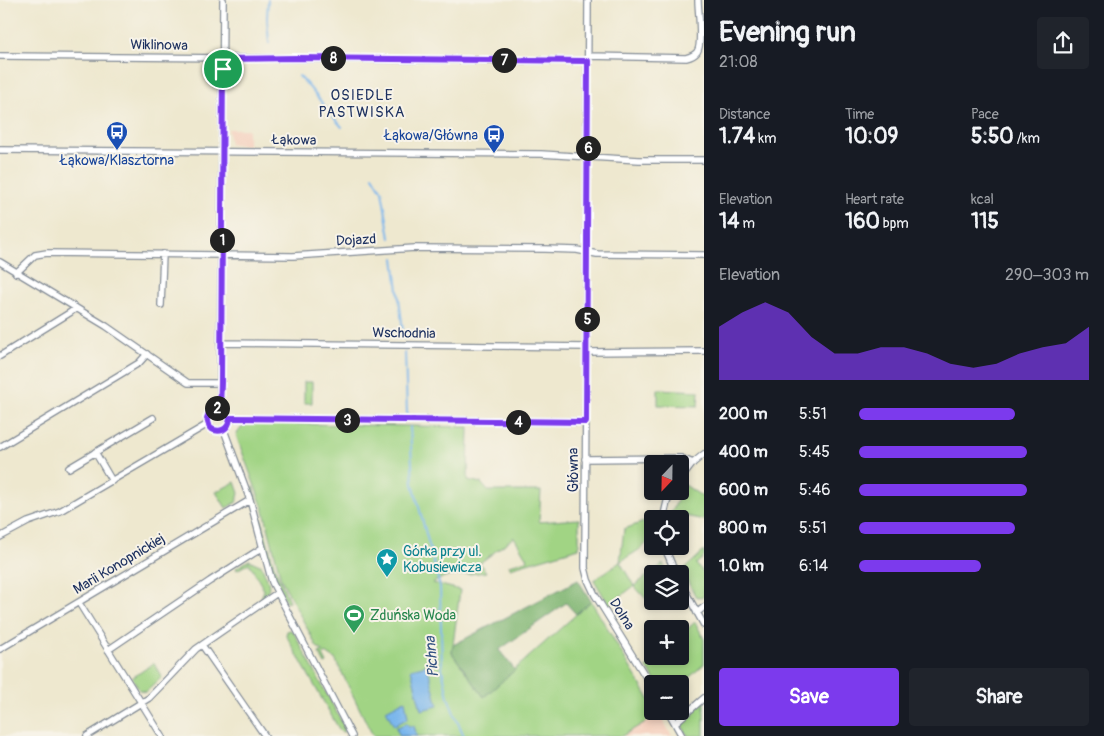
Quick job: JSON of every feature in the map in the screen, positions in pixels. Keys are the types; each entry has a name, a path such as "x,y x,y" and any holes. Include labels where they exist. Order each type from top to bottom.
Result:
{"street":[{"path":"220,408 224,0"},
{"name":"Główna","path":"588,0 585,459 585,557 588,580"},
{"name":"Wiklinowa","path":"0,56 223,59 686,58 697,53 699,42 698,0"},
{"name":"Łąkowa","path":"0,150 541,154 639,160 704,160"},
{"name":"Dojazd","path":"16,273 30,258 40,253 293,256 414,248 545,249 598,254 704,255"},
{"path":"161,305 163,254"},
{"path":"0,262 76,308 188,383 221,383"},
{"path":"0,356 76,308"},
{"name":"Wschodnia","path":"220,343 704,351"},
{"path":"0,447 139,363 147,354"},
{"path":"220,408 227,411 230,418 229,425 224,430 213,430 208,424 207,418 210,411 220,408"},
{"path":"69,468 152,418"},
{"path":"230,418 586,422"},
{"path":"0,538 28,522 60,511 208,424"},
{"path":"224,430 250,500 262,548 277,593 352,736"},
{"path":"95,452 112,481"},
{"path":"689,468 704,454"},
{"path":"585,459 681,458 693,463"},
{"name":"Marii Konopnickiej","path":"0,649 250,500"},
{"path":"108,650 210,580 262,548"},
{"name":"Dolna","path":"588,580 595,595 645,675"},
{"path":"87,736 142,703 202,645 277,593"},
{"path":"689,598 704,625"},
{"path":"79,603 162,736"},
{"path":"697,613 704,607"},
{"path":"202,645 265,736"},
{"path":"675,723 704,698"},
{"path":"673,720 682,736"}],"shaded area":[{"path":"228,129 248,129 248,145 230,144"},
{"path":"649,720 663,720 672,736 622,736"}],"green space":[{"path":"304,382 312,382 312,403 304,403"},
{"path":"658,389 699,391 698,406 658,405"},
{"path":"245,423 469,427 468,480 481,483 488,491 541,491 539,522 579,519 579,548 510,568 509,565 528,560 514,537 480,563 486,572 444,577 433,583 460,590 452,653 484,697 591,601 644,690 644,720 649,720 622,736 373,736 335,659 326,653 323,655 327,663 325,664 319,653 323,651 317,647 281,579 264,511 236,435"},
{"path":"235,482 239,493 237,502 226,508 216,492"},
{"path":"253,487 274,566 289,601 286,603 272,570 250,488"},
{"path":"689,488 704,498 704,520 689,517 689,510 672,510 678,500 689,500"},
{"path":"644,522 644,546 620,562 624,529"},
{"path":"704,551 704,557 696,564 704,573 704,596 701,598 696,597 689,584 689,565"},
{"path":"249,560 262,566 268,580 268,591 261,599 264,590 249,563 237,570 236,568"},
{"path":"620,562 634,586 609,605 594,580"},
{"path":"644,578 644,597 634,586"},
{"path":"578,580 591,601 576,614 566,603 499,650 515,670 484,697 452,653 453,645"},
{"path":"695,622 704,639 704,664 689,678 689,675 652,675 647,667 649,665 689,665 689,628"},
{"path":"287,631 293,631 345,728 344,732 340,731 286,635"},
{"path":"154,663 162,677 146,692 140,691 132,678"},
{"path":"704,701 704,736 688,736 680,722 689,720 689,714"}],"water":[{"path":"427,665 438,706 421,710 411,669"},
{"path":"405,700 408,718 394,726 386,710"},
{"path":"406,723 409,726 414,726 417,736 400,736 396,728"}],"waterway":[{"name":"Pichna","path":"268,0 269,43"},
{"name":"Pichna","path":"299,76 342,127"},
{"name":"Pichna","path":"373,176 382,191 390,238"},
{"name":"Pichna","path":"394,258 404,339"},
{"name":"Pichna","path":"405,352 407,414"},
{"name":"Pichna","path":"410,427 413,484 440,587 442,669 448,697 464,736"}],"place":[{"name":"Łąkowa/Klasztorna","path":"117,151"},
{"name":"Łąkowa/Główna","path":"494,154"},
{"name":"Górka przy ul. Kobusiewicza","path":"387,578"},
{"name":"Zduńska Woda","path":"354,634"}],"district":[{"name":"OSIEDLE PASTWISKA","path":"362,104"}],"route":[{"path":"223,59 588,61 586,422 267,420 230,418 229,425 224,430 217,431 210,428 207,418 210,411 220,408 221,383 223,69 223,59"}]}
